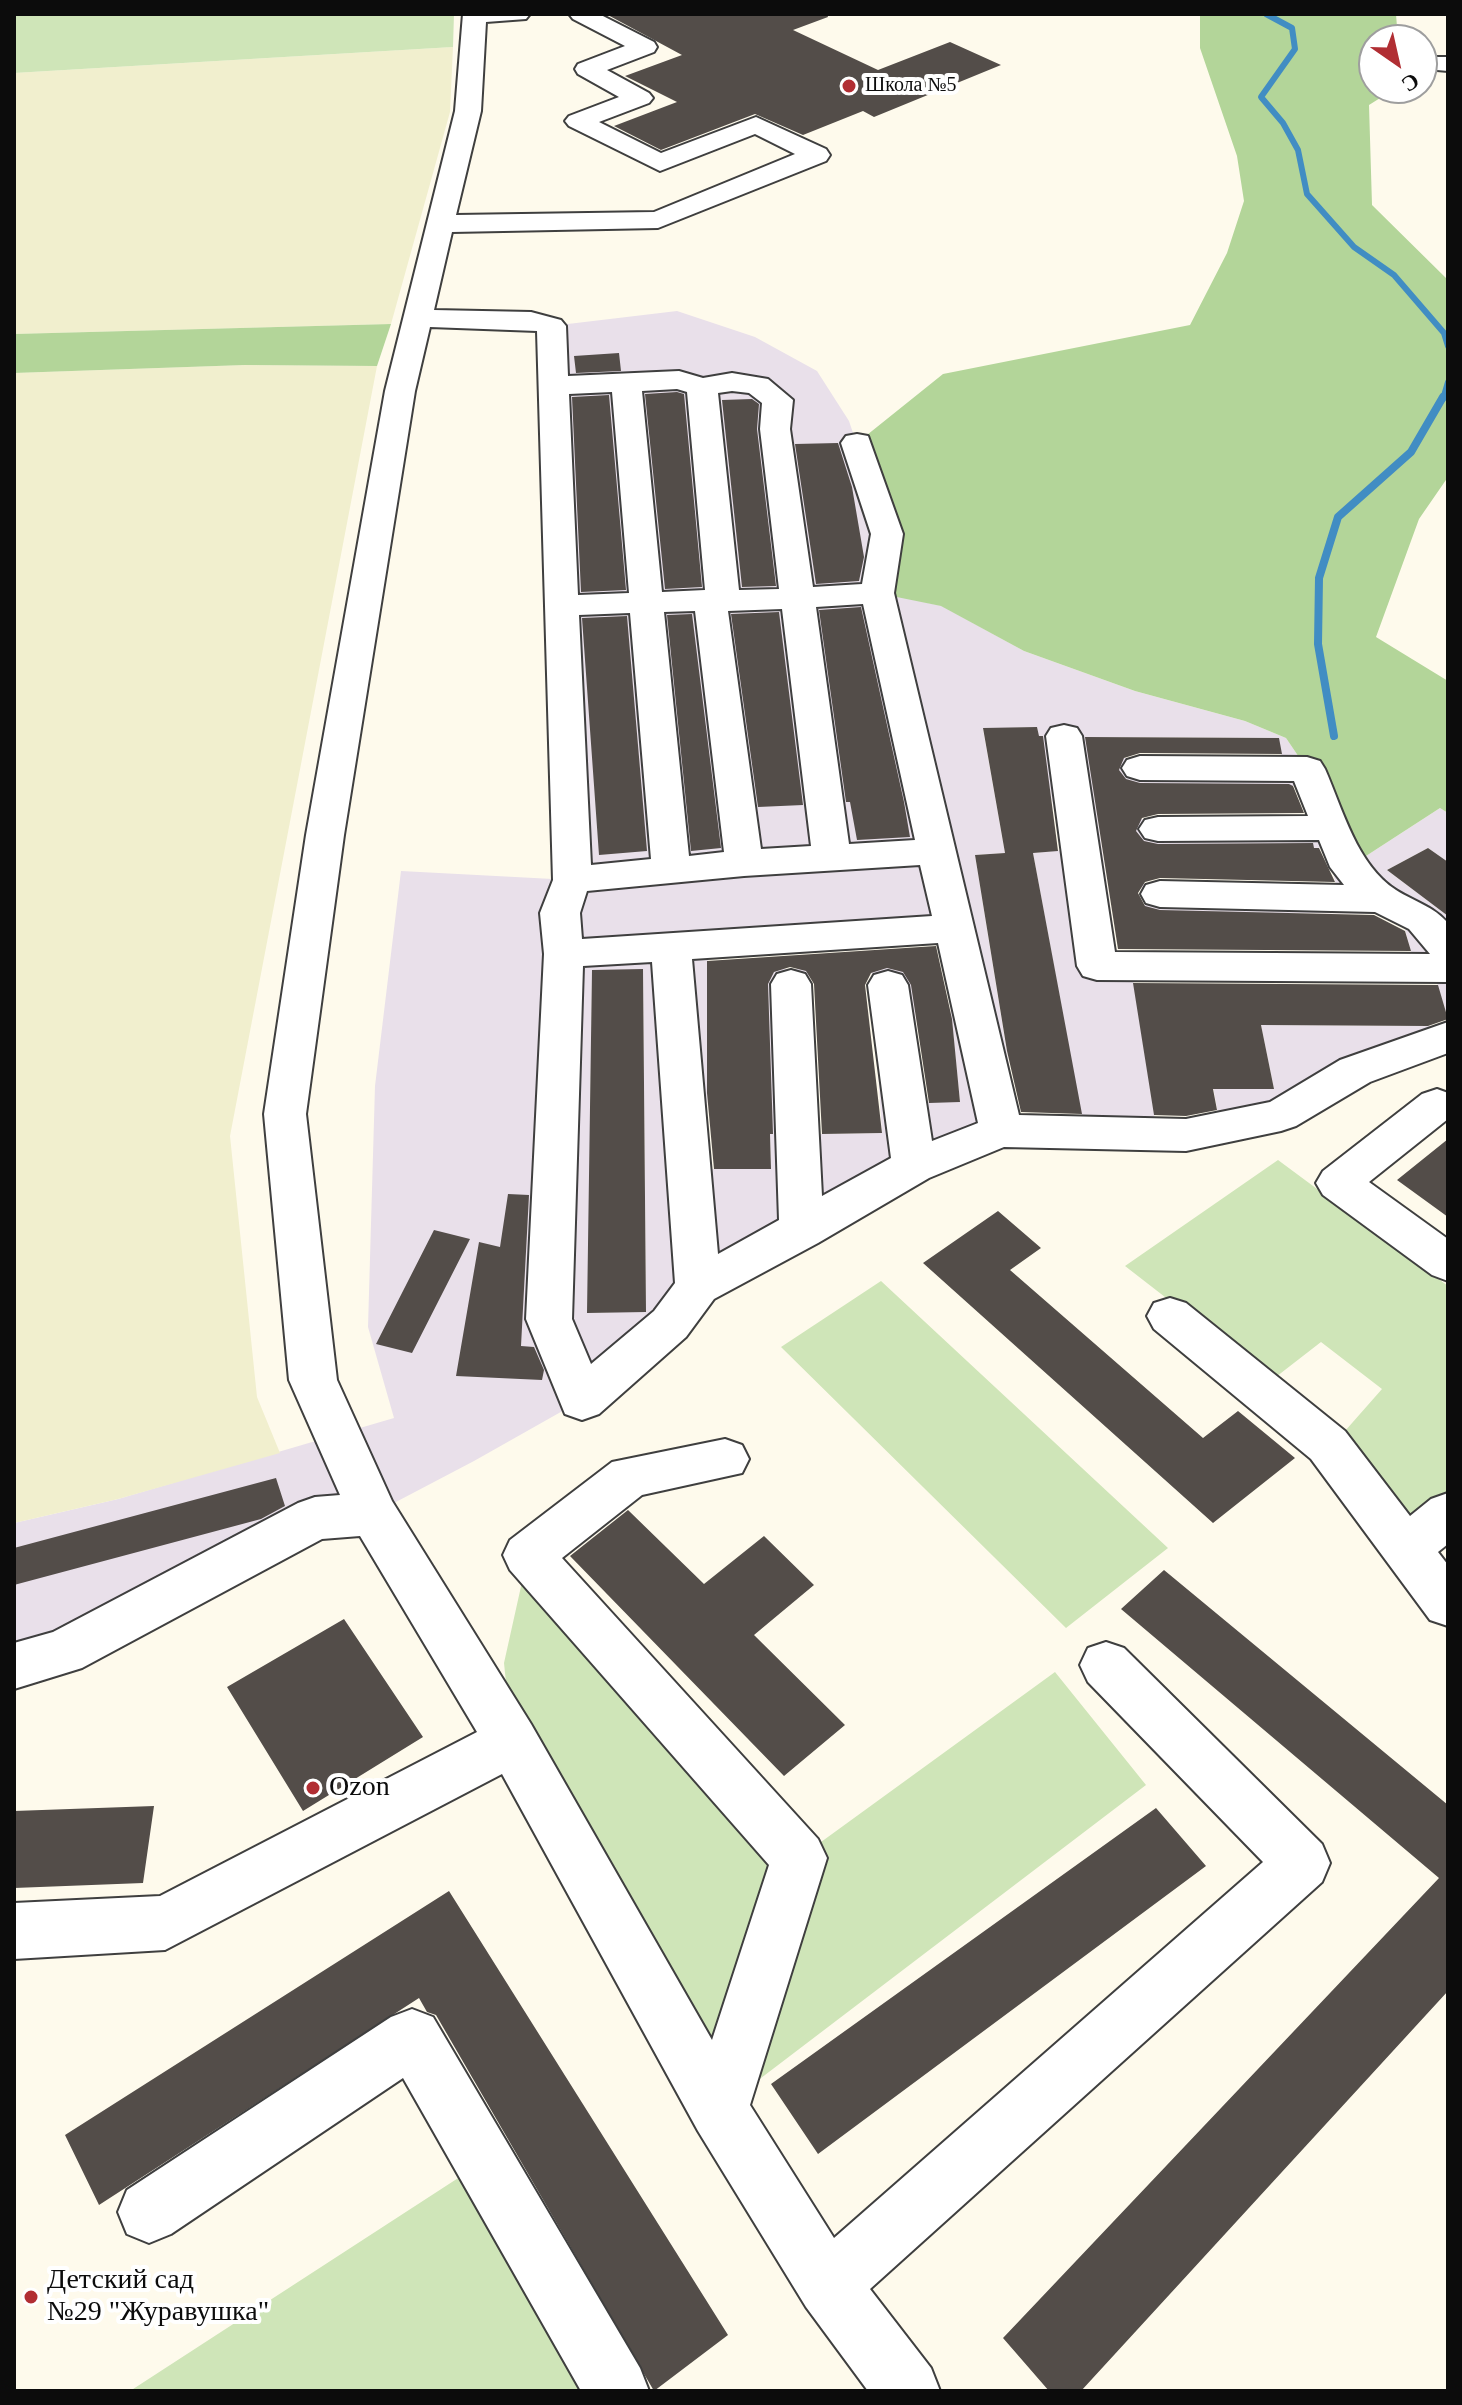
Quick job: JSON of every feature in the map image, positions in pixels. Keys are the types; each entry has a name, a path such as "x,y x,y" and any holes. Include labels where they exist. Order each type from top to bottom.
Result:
{"street":[{"path":"518,14 475,15 468,111 400,391 325,835 285,1114 313,1380 373,1514 512,1741 719,2110 891,2385"},
{"path":"441,224 658,220 817,155 756,125 660,163 578,121 640,98 587,69 645,47 581,14"},
{"path":"418,318 531,321 551,326 572,880 560,913 564,954 549,1319 582,1400 670,1324 698,1286 802,1231 914,1166 1001,1131 1186,1135 1281,1115 1355,1071 1448,1037"},
{"path":"551,386 679,380 702,387 732,382 757,385 778,400 775,429 832,859"},
{"path":"634,381 627,389 671,871"},
{"path":"702,387 717,599 744,863"},
{"path":"857,443 887,534 877,593 1001,1131"},
{"path":"561,606 644,601 798,599 877,593"},
{"path":"1064,736 1097,966 1448,968"},
{"path":"1140,768 1307,769 1349,867 1381,899 1423,920 1448,949"},
{"path":"1158,829 1330,828"},
{"path":"572,880 744,863 937,851"},
{"path":"1160,894 1381,899"},
{"path":"564,954 954,928"},
{"path":"671,946 698,1286"},
{"path":"791,984 802,1231"},
{"path":"888,985 914,1166"},
{"path":"1444,1104 1338,1183 1448,1263"},
{"path":"1170,1316 1328,1445 1448,1604"},
{"path":"719,2110 799,1858 528,1555 629,1477 725,1459"},
{"path":"14,1666 64,1652 315,1518 373,1514"},
{"path":"1407,1549 1448,1514"},
{"path":"828,2285 1302,1863 1106,1665"},
{"path":"14,1931 165,1923 512,1741"},
{"path":"149,2212 412,2038 617,2391"}],"shaded area":[{"path":"453,47 450,112 391,324 14,334 14,73"},
{"path":"677,311 755,337 817,371 849,421 887,534 878,592 942,606 1024,651 1135,691 1245,721 1286,738 1307,769 1349,867 1440,808 1448,813 1448,862 1428,848 1387,870 1448,916 1448,1019 1436,980 1133,979 1156,1126 1220,1125 1202,1026 1233,1027 1245,1089 1274,1089 1261,1025 1448,1026 1448,1037 1355,1071 1281,1115 1186,1135 1001,1131 914,1166 699,1286 670,1324 582,1400 474,1461 373,1514 315,1518 64,1652 14,1666 14,1523 118,1499 394,1418 368,1327 375,1086 401,871 572,880 551,326","holes":["1037,727 1062,850 1033,853 1082,1118 1018,1120 975,855 1005,853 983,729","1086,737 1278,738 1282,759 1114,758 1118,785 1300,786 1308,821 1130,819 1134,846 1327,848 1336,885 1141,884 1146,912 1401,914 1412,956 1117,954","944,945 960,1102 923,1102 911,965 871,965 882,1133 817,1134 809,969 765,969 771,1168 707,1169 708,946","643,970 646,1311 588,1313 592,971"]},
{"path":"245,365 377,366 230,1136 257,1397 280,1453 118,1499 14,1523 14,373"}],"green space":[{"path":"14,14 454,14 453,47 14,73"},
{"path":"1200,14 1396,14 1397,24 1358,24 1358,104 1371,104 1372,205 1448,280 1448,477 1419,519 1376,637 1448,681 1448,813 1440,808 1349,867 1307,769 1286,738 1245,721 1135,691 1024,651 941,606 877,593 887,534 857,443 943,374 1190,325 1227,253 1244,201 1237,156 1200,48"},
{"path":"391,324 377,366 245,365 14,373 14,334"},
{"path":"1278,1160 1448,1286 1448,1493 1411,1525 1345,1431 1382,1389 1321,1342 1272,1380 1125,1266"},
{"path":"881,1281 1168,1548 1066,1628 781,1347"},
{"path":"528,1555 799,1858 1055,1672 1146,1785 719,2110 512,1741 504,1663"},
{"path":"469,2171 590,2391 130,2391"}],"building":[{"name":"Школа №5","path":"606,14 827,14 828,17 793,30 878,70 950,42 1001,65 874,117 863,111 803,135 755,114 661,150 614,126 677,102 625,76 682,55"},
{"path":"619,353 621,371 576,373 574,356"},
{"path":"645,394 684,394 702,587 665,589"},
{"path":"609,395 626,590 581,592 572,397"},
{"path":"752,399 759,404 757,429 776,586 742,587 722,400"},
{"path":"838,443 852,487 864,557 859,581 816,584 795,444"},
{"path":"861,607 910,837 857,840 850,802 846,802 819,610"},
{"path":"779,612 803,805 758,807 731,614"},
{"path":"692,614 721,848 691,851 667,615"},
{"path":"627,616 647,851 599,855 582,618"},
{"path":"1037,727 1039,736 1043,736 1058,851 1033,853 1082,1114 1021,1112 1007,1051 975,855 1005,853 983,728"},
{"path":"1085,737 1279,738 1282,754 1140,753 1124,758 1119,770 1126,779 1140,783 1289,784 1293,786 1304,813 1158,814 1142,818 1136,831 1144,841 1158,844 1313,843 1314,848 1319,848 1335,882 1160,878 1145,882 1138,893 1145,906 1160,910 1374,915 1405,931 1411,951 1118,949"},
{"path":"1428,848 1448,862 1448,916 1387,870"},
{"path":"936,946 952,1019 960,1102 929,1103 911,985 903,972 887,968 871,973 865,985 882,1133 822,1134 814,984 806,971 790,967 774,972 768,984 773,1134 770,1134 771,1169 714,1169 707,1093 707,961"},
{"path":"643,969 646,1312 587,1313 592,970"},
{"path":"1133,983 1438,985 1448,1019 1428,1026 1261,1025 1274,1089 1213,1089 1217,1110 1186,1116 1154,1115"},
{"path":"1448,1139 1448,1217 1397,1180"},
{"path":"508,1194 529,1195 521,1346 534,1347 544,1370 542,1380 456,1376 479,1242 500,1247"},
{"path":"998,1211 1041,1248 1010,1270 1203,1438 1238,1411 1295,1458 1213,1523 923,1263"},
{"path":"434,1230 470,1239 412,1353 376,1344"},
{"path":"276,1478 285,1506 261,1519 14,1585 14,1548"},
{"path":"628,1510 704,1584 764,1536 814,1585 754,1635 845,1725 784,1776 570,1556"},
{"path":"1164,1570 1448,1805 1448,1991 1081,2391 1049,2391 1003,2338 1439,1878 1121,1609"},
{"path":"344,1619 423,1737 303,1811 227,1687"},
{"path":"154,1806 143,1883 14,1888 14,1811"},
{"path":"1156,1808 1206,1866 818,2154 771,2084"},
{"path":"449,1891 728,2335 654,2391 436,2015 427,2012 419,1998 99,2205 65,2135"}],"waterway":[{"path":"1266,14 1292,28 1295,49 1261,97 1283,123 1298,150 1307,194 1354,247 1394,275 1444,333 1448,346"},
{"path":"1443,399 1448,382"},
{"path":"1334,736 1318,644 1319,578 1338,517 1411,452 1443,397"}],"place":[{"name":"Школа №5","path":"849,86"},
{"name":"Ozon","path":"313,1788"},
{"name":"Детский сад №29 \"Журавушка\"","path":"31,2297"}]}
